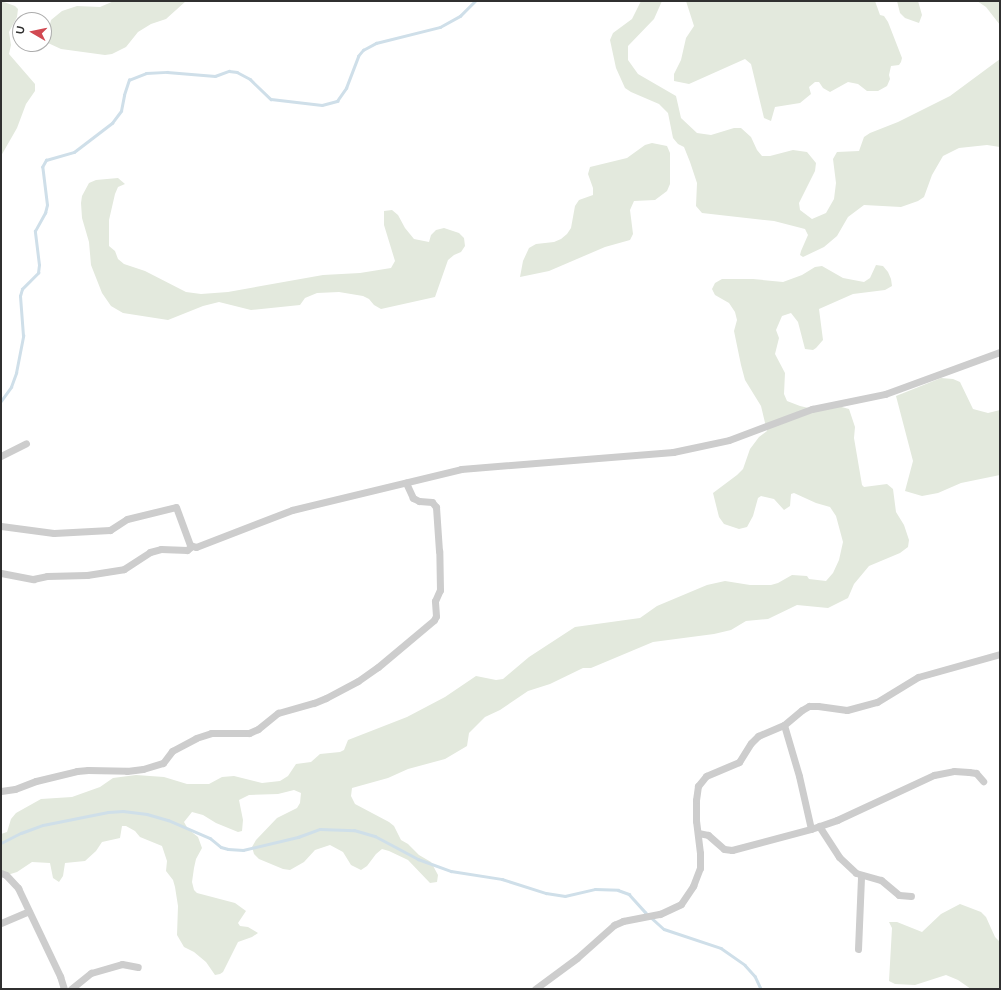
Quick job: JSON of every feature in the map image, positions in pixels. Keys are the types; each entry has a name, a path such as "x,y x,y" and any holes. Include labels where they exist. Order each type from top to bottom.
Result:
{"street":[{"path":"1,573 33,579 47,576 87,575 124,569 150,552 161,549 187,550 192,546 196,546 292,510 468,468 673,452 729,440 812,409 885,394 1000,352"},
{"path":"1,456 26,443"},
{"path":"1,791 15,790 44,778 77,771 143,770 163,763 172,751 206,734 249,732 258,729 278,713 326,698 358,681 378,667 434,620 436,616 435,601 440,590 440,551 436,507 432,502 419,501 413,498 406,483"},
{"path":"1,526 54,534 110,530 127,519 176,507 192,546"},
{"path":"535,989 577,958 614,925 660,914 681,904 693,886 700,868 696,800 701,782 716,771 736,764 758,736 784,725 809,706 847,710 877,702 918,677 1000,654"},
{"path":"784,725 799,776 811,829"},
{"path":"698,833 708,835 720,847 727,850 811,829 860,810 888,795 934,775 954,771 969,772 976,773 982,781"},
{"path":"818,826 839,857 849,868 861,876 881,880 899,895 911,896"},
{"path":"1,873 6,875 18,888 60,976 64,989"},
{"path":"858,949 861,876"},
{"path":"1,923 29,911"},
{"path":"71,989 91,973 122,964 138,967"}],"shaded area":[{"path":"1,1 15,6 18,9 18,12 12,12 12,26 9,32 11,45 9,54 35,84 35,91 26,104 17,128 1,156"},
{"path":"114,1 186,1 166,19 151,24 138,32 126,47 112,54 105,55 61,49 52,45 52,19 62,11 77,6 100,7"},
{"path":"641,1 662,1 654,19 628,46 628,60 638,74 676,96 681,118 697,133 711,135 734,128 741,128 751,137 757,150 762,156 770,156 793,150 807,152 816,163 815,171 799,203 800,210 812,219 826,213 834,199 836,183 833,159 837,152 859,151 864,137 870,133 898,122 950,96 1000,59 1000,147 987,145 959,148 943,156 932,175 924,197 918,201 901,207 864,205 848,217 837,236 824,247 803,257 800,255 808,235 805,229 774,221 702,213 696,206 697,183 684,147 678,144 673,138 668,113 659,104 625,88 616,68 610,40 613,33 632,19"},
{"path":"686,1 875,1 880,15 884,16 888,22 902,58 901,62 899,65 891,66 889,75 890,79 887,86 878,91 867,91 858,84 848,82 830,92 823,88 819,82 815,82 809,87 811,94 800,103 775,107 771,121 764,118 751,64 745,59 689,84 674,81 674,74 681,60 686,38 694,26"},
{"path":"897,1 918,1 922,15 919,23 905,18 900,13"},
{"path":"977,1 1000,1 1000,25 986,7"},
{"path":"652,143 667,146 670,153 670,184 667,191 655,200 634,201 630,210 633,234 630,240 605,247 549,271 520,277 523,261 529,248 536,244 554,242 561,239 571,228 575,206 579,200 593,195 593,188 588,174 590,167 627,158 645,145"},
{"path":"118,178 125,184 118,187 115,194 109,220 109,246 115,251 118,259 124,264 145,271 186,292 201,294 228,292 323,275 360,273 391,268 395,261 384,225 384,211 392,210 398,215 405,228 414,239 429,242 431,235 436,230 444,228 459,233 464,238 465,246 461,252 448,260 435,297 381,309 363,296 339,292 317,293 305,298 300,305 251,310 219,302 203,306 168,320 123,313 111,306 102,293 91,265 89,242 82,218 81,203 82,196 89,183 96,180"},
{"path":"876,265 883,266 888,272 892,286 885,290 853,294 819,309 823,340 813,350 805,349 798,322 791,313 782,316 776,330 779,338 775,354 785,373 784,394 787,401 817,410 838,406 849,409 855,427 854,438 862,485 864,487 887,484 893,489 896,512 904,525 909,540 908,547 900,553 869,566 854,584 848,598 828,608 797,605 768,619 746,621 731,630 714,634 653,642 591,668 583,668 550,684 528,691 500,710 485,717 469,733 467,746 445,759 408,769 388,778 352,788 351,796 355,804 389,822 394,826 401,840 408,844 419,855 431,862 438,875 437,882 430,883 408,860 382,849 367,866 361,870 351,865 343,852 330,845 315,850 304,862 290,870 283,869 259,859 254,854 252,847 256,840 277,818 297,808 300,803 301,793 294,790 278,794 249,795 239,800 243,820 242,831 238,832 216,823 203,815 192,812 184,822 188,829 198,837 202,848 196,859 194,868 192,882 194,890 197,893 235,903 246,911 238,923 240,926 248,927 258,933 238,942 223,972 220,974 215,975 206,962 194,952 184,947 177,935 178,906 175,887 173,880 166,871 167,861 162,846 140,837 135,831 126,826 122,826 120,838 102,842 96,851 85,861 65,863 63,876 59,882 53,878 50,863 32,862 17,872 1,877 1,834 7,832 11,819 16,813 41,799 72,797 100,787 113,778 136,775 164,777 187,784 209,784 222,777 234,776 262,783 280,781 288,776 296,764 311,762 320,754 340,752 344,750 348,740 407,717 445,697 476,676 496,680 503,679 529,657 575,627 640,618 657,606 707,585 725,581 750,585 771,585 778,583 792,575 807,576 809,579 826,581 833,573 839,560 843,542 836,516 830,507 816,503 794,493 791,494 790,506 784,510 774,499 761,496 758,498 753,516 747,527 739,529 724,524 719,517 713,493 743,469 750,449 759,437 767,431 761,406 745,380 734,331 737,320 735,312 729,303 715,295 712,289 715,283 722,279 753,279 783,282 802,275 815,267 822,266 843,278 864,282 870,278"},
{"path":"941,378 953,379 960,382 973,409 988,413 1000,410 1000,475 961,483 938,493 922,496 905,491 913,461 896,396"},
{"path":"960,904 981,912 986,917 995,937 1000,942 1000,989 971,989 958,980 946,975 915,985 895,984 889,981 892,928 889,922 897,922 922,932 941,914"}],"waterway":[{"path":"1,401 11,387 16,373 23,336 20,296 22,289 38,273 39,265 35,231 45,213 47,205 42,167 46,160 74,152 112,123 121,111 129,80 146,73 167,72 215,76 229,71 237,72 250,79 271,99 322,105 337,101 346,88 358,56 363,50 376,43 440,27 460,16 475,1"},
{"path":"1,843 21,833 43,825 108,812 123,811 147,814 168,820 210,838 221,847 228,849 243,850 298,837 320,829 354,830 375,836 418,859 451,871 502,879 546,893 565,896 595,889 618,890 629,894 645,912 664,929 721,948 745,965 755,976 761,989"}]}
